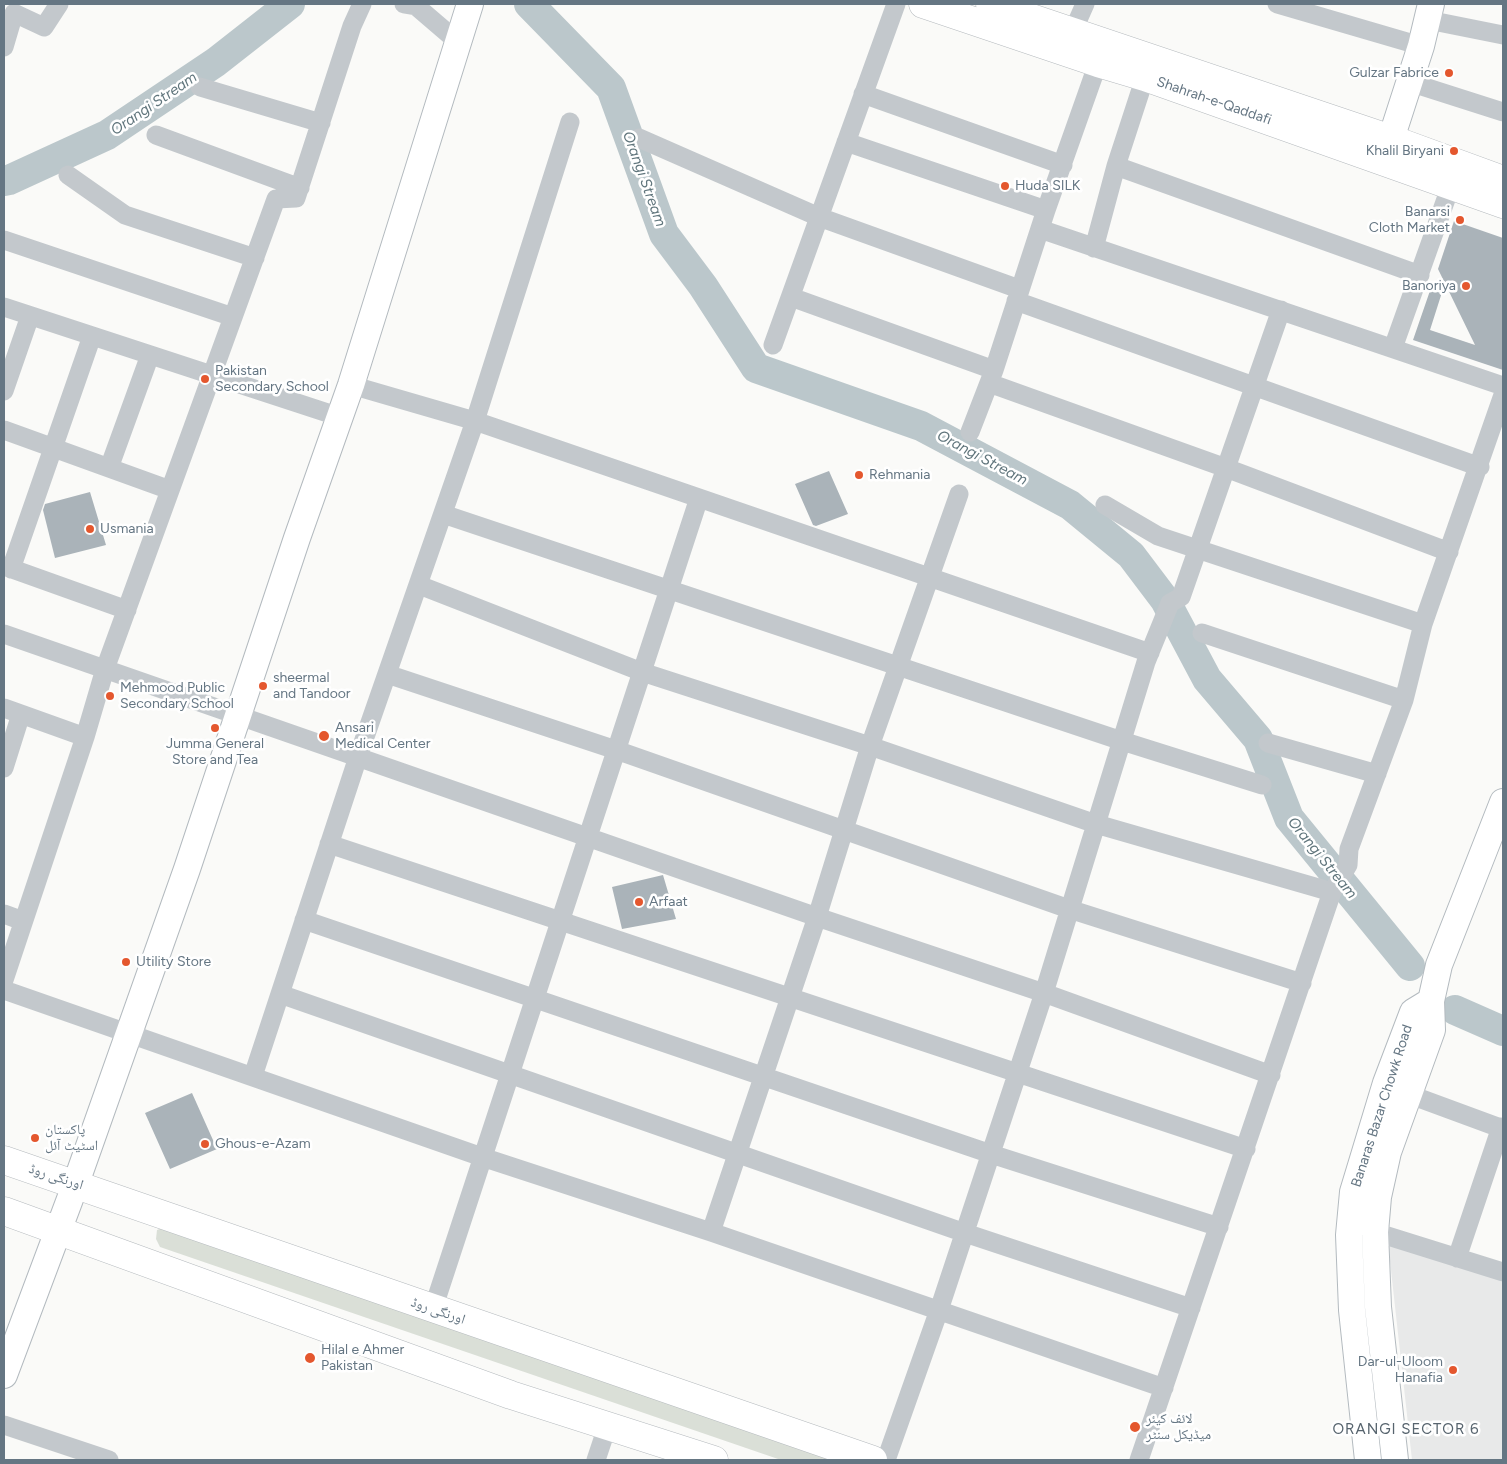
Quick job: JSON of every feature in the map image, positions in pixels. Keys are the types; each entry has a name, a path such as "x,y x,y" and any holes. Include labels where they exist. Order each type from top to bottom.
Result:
{"main road":[{"path":"4,1375 76,1183 187,869 351,385 470,4"},
{"name":"Shahrah-e-Qaddafi","path":"924,4 1098,64 1145,77 1503,204"},
{"name":"Shahrah-e-Qaddafi","path":"990,4 1391,139 1503,180"},
{"path":"1391,139 1430,12"},
{"name":"Banaras Bazar Chowk Road","path":"1395,1460 1378,1307 1375,1232 1378,1197 1388,1152 1432,1030 1431,1001 1439,965 1503,802"},
{"name":"Banaras Bazar Chowk Road","path":"1368,1460 1352,1310 1349,1235 1353,1192 1386,1083 1413,1012 1431,1001"},
{"name":"اورنگی روڈ","path":"4,1160 76,1183 433,1309 873,1460"},
{"path":"4,1211 57,1232 502,1392 714,1460"}],"street":[{"path":"4,47 14,12 44,27 59,4"},
{"path":"4,980 85,737 105,670 276,198 296,198 352,26 362,4"},
{"path":"404,4 416,6 456,47"},
{"path":"773,345 896,4"},
{"path":"1073,31 1085,4"},
{"path":"1277,4 1421,46"},
{"path":"1430,12 1503,35"},
{"path":"970,432 991,377 1046,210 1098,64"},
{"path":"1094,248 1116,166 1145,77"},
{"path":"1409,82 1503,112"},
{"path":"200,87 321,123"},
{"path":"863,94 1063,165"},
{"path":"253,1076 358,757 475,421 570,122"},
{"path":"156,136 300,188"},
{"path":"639,138 819,217 1254,388 1480,467"},
{"path":"846,142 1046,210"},
{"path":"1116,166 1420,275"},
{"path":"68,175 126,215 255,258"},
{"path":"1392,348 1451,185"},
{"path":"1040,229 1503,386"},
{"path":"4,240 233,317"},
{"path":"791,297 991,377 1449,552"},
{"path":"4,307 340,417"},
{"path":"886,1460 939,1310 1044,993 1148,658 1170,603 1181,597 1281,310"},
{"path":"4,391 30,316"},
{"path":"92,336 8,567 126,610"},
{"path":"109,468 150,355"},
{"path":"351,385 475,421 930,577 1148,658"},
{"path":"1139,1460 1324,921 1332,892 1348,865 1349,849 1404,700 1423,624 1480,467 1503,395"},
{"path":"4,430 170,490"},
{"path":"711,1232 817,917 870,746 959,494"},
{"path":"433,1309 699,498"},
{"path":"1105,504 1158,536 1423,624"},
{"path":"443,514 1122,741 1262,785"},
{"path":"419,585 642,672 870,746 1096,824 1332,892"},
{"path":"1202,633 1404,700"},
{"path":"4,634 817,917 1044,993 1271,1075"},
{"path":"387,674 616,750 844,831 1070,908 1302,983"},
{"path":"4,768 12,711 85,737"},
{"path":"1268,743 1377,774"},
{"path":"329,844 1017,1075 1246,1149"},
{"path":"4,914 24,921"},
{"path":"304,920 990,1154 1219,1227"},
{"path":"4,990 482,1157 711,1232 1164,1388"},
{"path":"280,994 965,1233 1191,1308"},
{"path":"1408,1094 1502,1128 1457,1258"},
{"path":"1375,1232 1503,1272"},
{"path":"4,1425 109,1460"},
{"path":"596,1460 607,1427"}],"shaded area":[{"path":"164,1227 848,1460 781,1460 160,1247 156,1239 157,1230"},
{"name":"Dar-ul-Uloom Hanafia","path":"1388,1243 1503,1279 1503,1460 1412,1460"}],"building":[{"name":"Banoriya","path":"1454,221 1503,238 1503,370 1413,340 1433,282 1444,286 1430,330 1475,345 1438,269"},
{"path":"829,471 848,514 816,526 813,525 795,484"},
{"path":"90,492 106,545 55,558 43,510 45,504"},
{"path":"663,875 676,919 622,929 612,887"},
{"path":"192,1093 217,1149 170,1169 145,1113"}],"waterway":[{"name":"Orangi Stream","path":"4,181 107,135 216,62 290,4"},
{"name":"Orangi Stream","path":"529,4 611,88 664,234 703,286 756,368 921,426 1070,505 1131,555 1165,600 1207,679 1258,739 1289,818 1410,966"},
{"name":"Orangi Stream","path":"1455,1010 1503,1031"}],"place":[{"name":"Gulzar Fabrice","path":"1449,73"},
{"name":"Khalil Biryani","path":"1454,151"},
{"name":"Huda SILK","path":"1005,186"},
{"name":"Banarsi Cloth Market","path":"1460,220"},
{"name":"Banoriya","path":"1466,286"},
{"name":"Pakistan Secondary School","path":"205,379"},
{"name":"Rehmania","path":"859,475"},
{"name":"Usmania","path":"90,529"},
{"name":"sheermal and Tandoor","path":"263,686"},
{"name":"Mehmood Public Secondary School","path":"110,696"},
{"name":"Jumma General Store and Tea","path":"215,728"},
{"name":"Ansari Medical Center","path":"324,736"},
{"name":"Arfaat","path":"639,902"},
{"name":"Utility Store","path":"126,962"},
{"name":"پاکستان اسٹیٹ آئل","path":"35,1138"},
{"name":"Ghous-e-Azam","path":"205,1144"},
{"name":"Hilal e Ahmer Pakistan","path":"310,1358"},
{"name":"Dar-ul-Uloom Hanafia","path":"1453,1370"},
{"name":"لائف کیئر میڈیکل سنٹر","path":"1135,1427"}],"district":[{"name":"ORANGI SECTOR 6","path":"1406,1430"}]}
